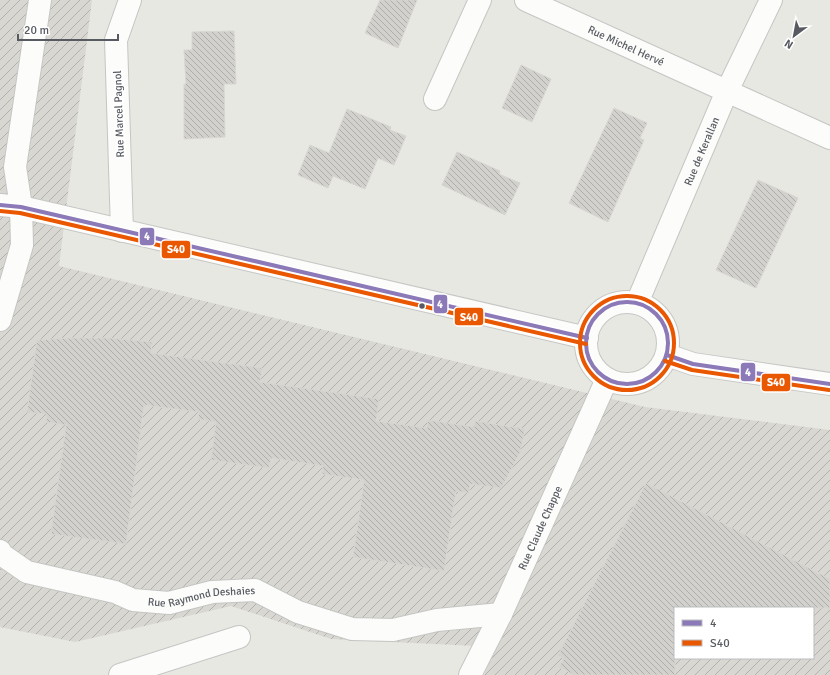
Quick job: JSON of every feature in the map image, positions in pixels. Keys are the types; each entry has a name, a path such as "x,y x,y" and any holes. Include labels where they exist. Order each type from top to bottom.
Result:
{"street":[{"path":"0,320 22,245 22,208 15,167 40,0"},
{"name":"Rue Marcel Pagnol","path":"122,231 116,40 130,0"},
{"path":"435,99 480,0"},
{"name":"Rue Michel Hervé","path":"526,0 830,138"},
{"name":"Rue de Kerallan","path":"637,303 727,91 771,0"},
{"path":"0,205 22,208 587,338"},
{"path":"625,302 637,303 647,307 656,314 663,323 669,344 667,355 662,366 654,375 643,381 631,384 619,384 607,379 598,372 591,362 587,350 587,338 595,317 604,310 625,302"},
{"path":"667,355 693,364 830,384"},
{"name":"Rue Claude Chappe","path":"470,675 501,614 607,379"},
{"name":"Rue Raymond Deshaies","path":"0,551 1,554 27,572 115,592 133,600 169,603 212,592 255,590 298,612 352,629 393,630 437,620 501,614"},
{"path":"120,675 239,638"}],"shaded area":[{"path":"0,0 92,0 59,266 645,407 830,430 830,675 484,675 496,647 331,639 231,606 75,642 0,627"}],"building":[{"path":"380,0 417,0 398,48 365,33"},
{"path":"234,31 236,84 224,84 225,137 184,139 184,84 186,84 184,50 192,50 192,32"},
{"path":"521,65 551,79 532,122 502,108"},
{"path":"614,108 647,123 640,138 644,140 608,222 569,203"},
{"path":"347,109 391,127 390,130 406,136 394,165 378,158 365,189 333,176 328,188 298,175 310,145 329,153"},
{"path":"457,152 500,171 499,174 520,183 505,215 442,185"},
{"path":"758,180 798,198 756,288 716,270"},
{"path":"109,338 152,342 151,353 262,368 260,382 379,399 376,421 427,428 428,420 474,427 475,421 525,429 520,453 501,488 470,484 469,493 456,491 444,571 353,557 364,480 322,474 323,466 271,458 269,468 211,460 216,422 198,419 199,412 144,405 126,544 51,534 66,425 46,422 47,414 27,412 37,340"},
{"path":"646,483 830,579 830,608 674,607 675,675 574,675 559,667 564,658 558,655"}],"transit line":[{"name":"4","path":"0,205 21,207 587,338"},
{"name":"S40","path":"0,211 20,213 586,344"},
{"name":"S40","path":"627,296 645,300 660,310 670,325 674,343 670,361 660,376 645,386 627,390 609,386 594,376 584,361 580,343 584,325 594,310 609,300 627,296"},
{"name":"4","path":"627,302 643,305 656,314 665,327 668,343 665,359 656,372 643,381 627,384 611,381 598,372 589,359 586,343 589,327 598,314 611,305 627,302"},
{"name":"4","path":"667,355 693,364 830,384"},
{"name":"S40","path":"665,361 692,370 829,390"}]}
